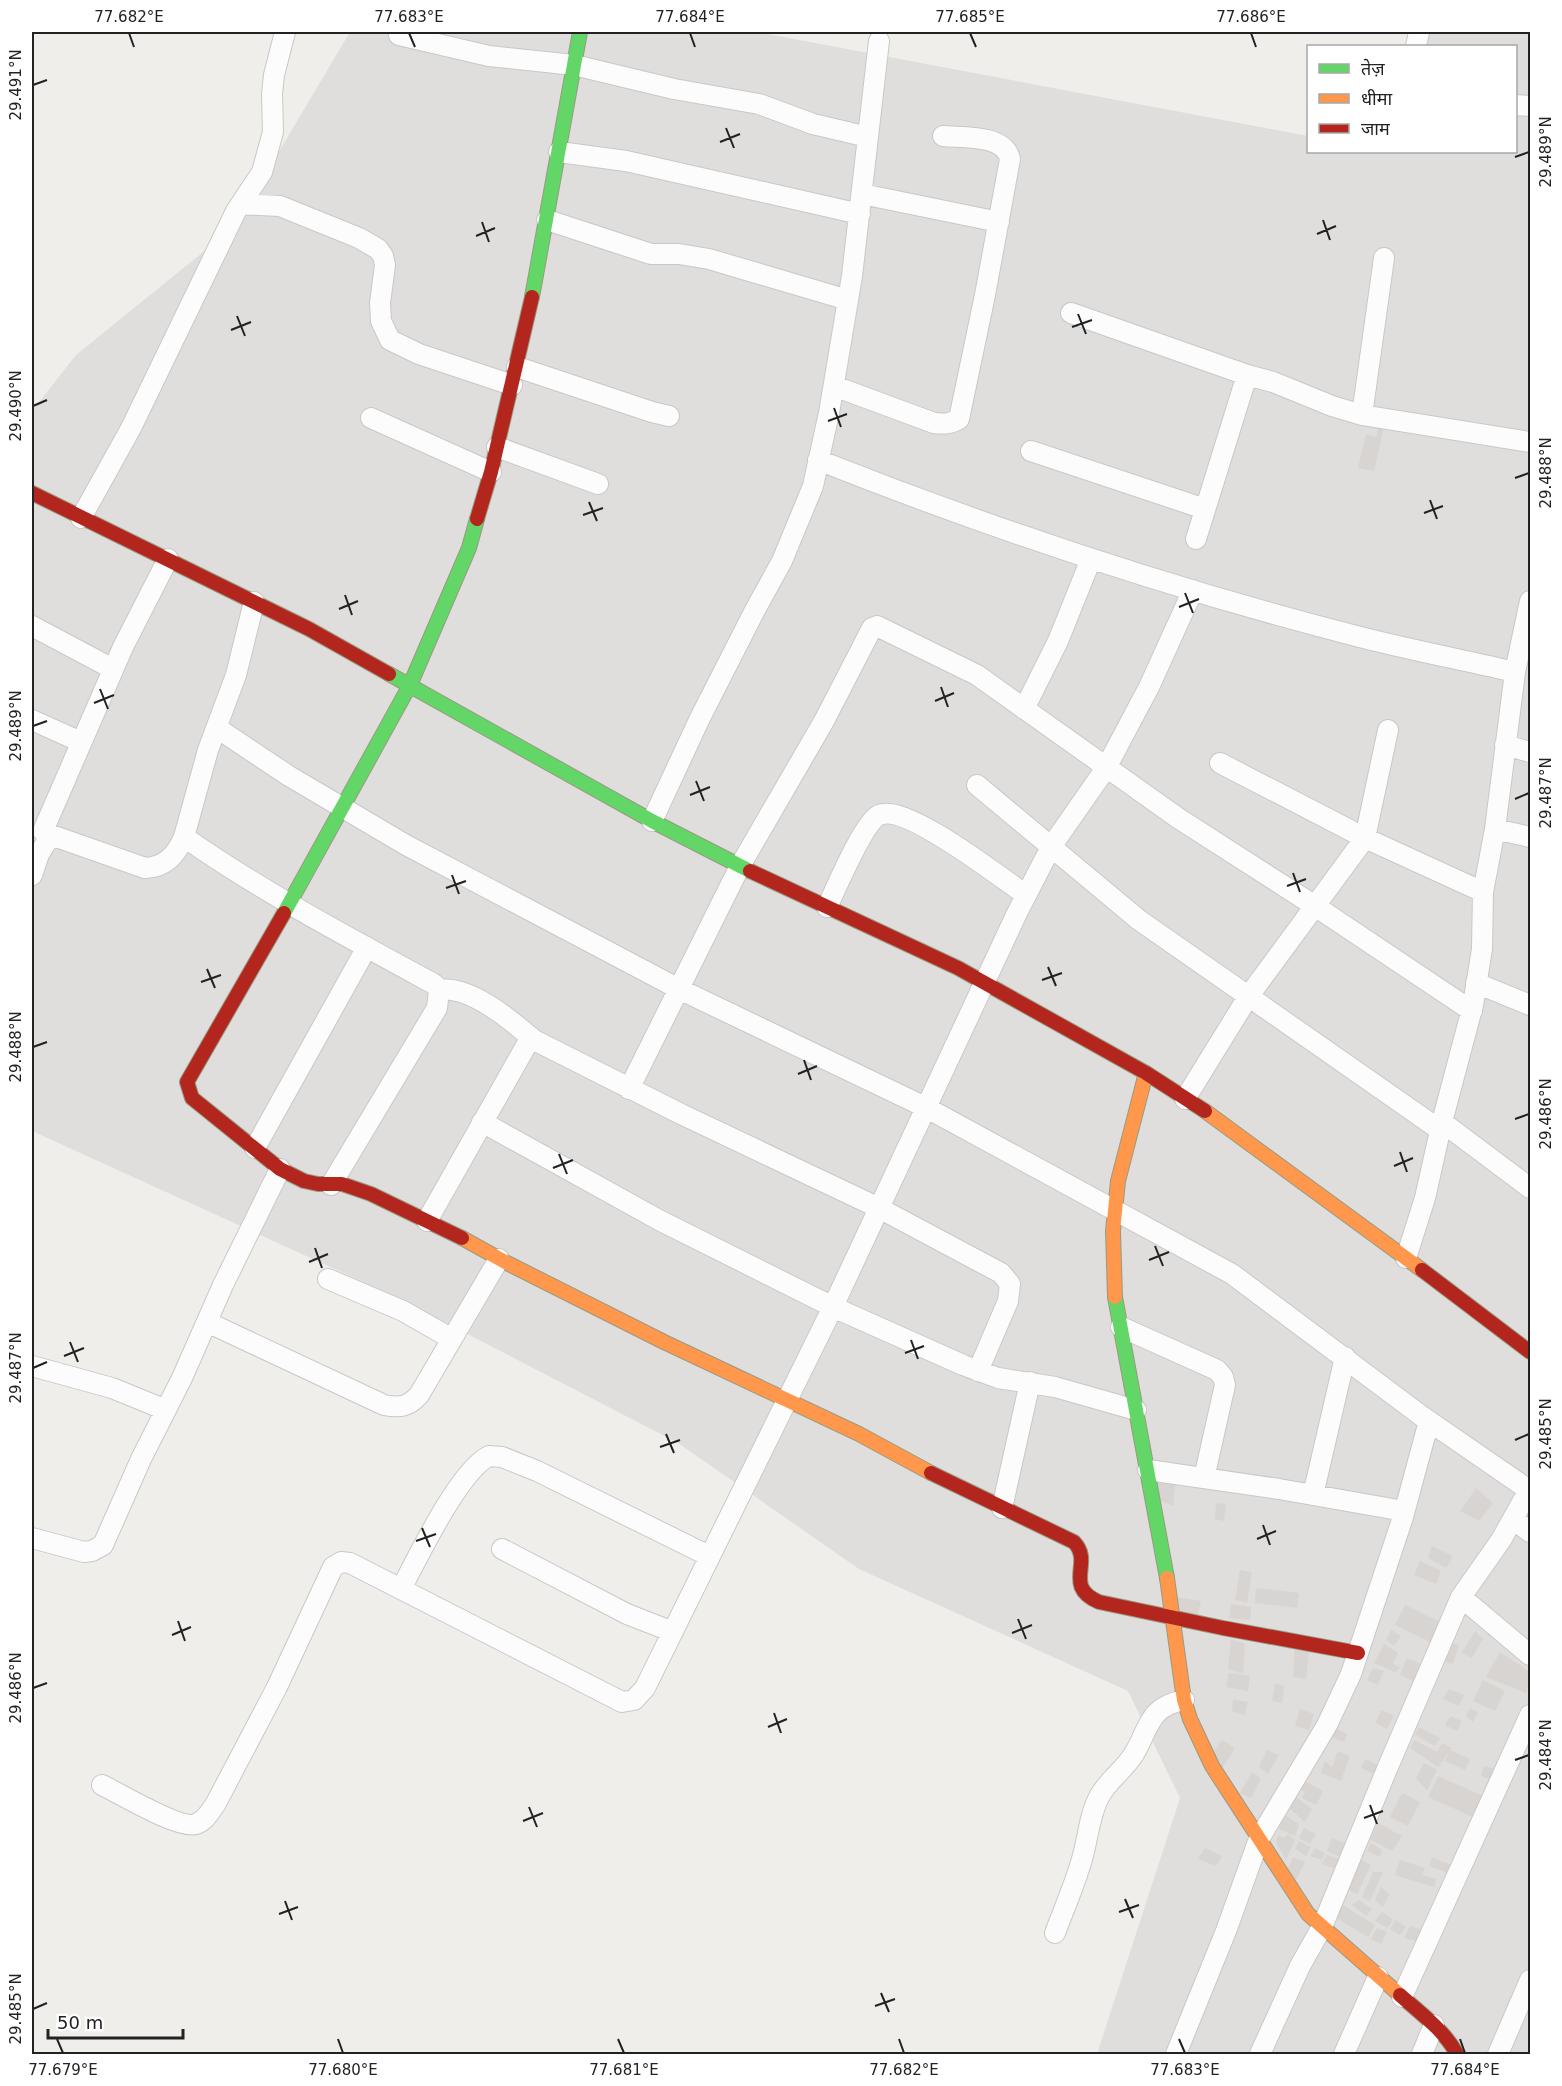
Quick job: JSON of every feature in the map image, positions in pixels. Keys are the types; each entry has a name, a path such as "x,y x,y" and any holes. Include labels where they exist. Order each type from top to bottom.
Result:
{"street":[{"path":"81,518 131,429 230,222 262,172 273,132 274,75 285,32"},
{"path":"580,32 547,220 514,376 491,472 469,548 410,685 187,1082 192,1098 280,1169 304,1181 355,1187 785,1400 859,1434 915,1465 1080,1546 1083,1553 1079,1581 1082,1591 1097,1601 1358,1653"},
{"path":"399,35 489,56 574,65 674,89 759,104 813,124 868,137"},
{"path":"652,821 700,718 782,561 813,486 834,386 848,300 879,41"},
{"path":"834,386 934,423 944,424 959,419 1010,159 1008,150 1001,144 987,140 943,136"},
{"path":"559,152 861,204 999,222"},
{"path":"241,204 280,206 359,238 378,249 385,265 380,303 381,321 390,340 419,354 669,416"},
{"path":"547,220 651,254 679,254 709,259 848,300"},
{"path":"1362,415 1384,258"},
{"path":"1071,313 1362,415 1530,441"},
{"path":"1196,539 1247,375"},
{"path":"371,418 491,472"},
{"path":"497,447 598,484"},
{"path":"1031,451 1205,509"},
{"path":"819,460 926,503 1091,559 1193,590 1360,637 1521,664"},
{"path":"32,493 309,629 652,821 740,866 958,968 1146,1074 1185,1099 1406,1258 1530,1352"},
{"path":"33,868 42,830 113,669 168,559"},
{"path":"1024,709 1058,641 1091,559"},
{"path":"102,1785 176,1823 193,1826 205,1820 277,1687 333,1567 341,1562 350,1563 622,1702 634,1700 645,1688 785,1400 833,1307 983,982 1026,895 1051,847 1106,768 1149,687 1193,590"},
{"path":"1406,1258 1425,1198 1441,1126 1472,1011 1482,949 1483,892 1495,829 1505,745 1521,664 1530,601"},
{"path":"42,830 145,868 156,867 171,858 184,837 216,728 236,675 254,602"},
{"path":"32,626 113,669"},
{"path":"629,1089 740,866 824,721 874,627 882,627 976,675 1178,818 1472,1011"},
{"path":"32,720 81,742"},
{"path":"216,728 289,776 406,844 679,989 925,1107 1232,1274 1430,1421 1530,1489 1513,1519 1461,1597 1322,1927 1300,1966 1260,2055"},
{"path":"1185,1099 1248,996 1365,838 1389,730"},
{"path":"1505,745 1530,752"},
{"path":"1220,763 1365,838 1483,892"},
{"path":"977,785 1139,920 1530,1188"},
{"path":"827,907 858,843 874,819 888,813 916,821 1026,895"},
{"path":"1495,829 1530,837"},
{"path":"184,837 289,904 434,984 439,990 437,1008 331,1185"},
{"path":"255,1148 367,947"},
{"path":"1476,983 1530,1005"},
{"path":"439,990 447,989 468,993 531,1037 629,1089 879,1208 1001,1273 1010,1284 1008,1301 978,1371"},
{"path":"427,1221 531,1037"},
{"path":"1146,1074 1118,1181 1115,1209 1114,1291 1165,1563 1184,1700 1190,1719 1212,1766 1308,1914 1434,2025 1452,2045 1457,2055"},
{"path":"482,1122 659,1220 833,1307 978,1371 998,1378 1055,1387 1137,1410"},
{"path":"32,1538 84,1552 92,1551 103,1545 141,1459 280,1169"},
{"path":"207,1322 384,1405 396,1407 411,1404 419,1395 499,1259"},
{"path":"328,1279 403,1311 452,1339"},
{"path":"1121,1327 1217,1370 1223,1377 1225,1385 1204,1478"},
{"path":"1313,1495 1345,1358"},
{"path":"32,1366 112,1388 166,1410"},
{"path":"1002,1508 1030,1382"},
{"path":"1176,2055 1226,1931 1259,1839 1327,1725 1351,1674 1404,1511 1430,1421"},
{"path":"401,1589 444,1509 476,1466 489,1456 502,1457 537,1471 709,1556"},
{"path":"1148,1470 1404,1511"},
{"path":"1513,1519 1530,1532"},
{"path":"502,1549 627,1614 673,1632"},
{"path":"1461,1597 1530,1655"},
{"path":"1055,1933 1082,1861 1095,1805 1113,1776 1133,1756 1152,1717 1165,1706 1184,1700"},
{"path":"1402,1997 1530,1715"},
{"path":"1344,2055 1378,1977"},
{"path":"1498,2055 1530,1980"},
{"path":"1422,2055 1434,2025"}],"shaded area":[{"path":"350,32 757,32 1307,136 1307,153 1517,153 1517,45 1405,45 1415,32 1530,32 1530,2054 1097,2054 1180,1798 1128,1691 859,1569 678,1443 392,1295 32,1131 32,411 76,355 234,227"}],"building":[{"path":"1369,420 1385,423 1374,471 1358,468 1366,434 1376,437 1378,429 1367,427"},
{"path":"1156,1477 1176,1480 1173,1506 1159,1500"},
{"path":"1476,1488 1493,1503 1479,1521 1460,1511"},
{"path":"1216,1503 1226,1504 1224,1521 1215,1519"},
{"path":"1432,1546 1453,1556 1446,1568 1428,1558"},
{"path":"1420,1561 1441,1571 1436,1584 1414,1575"},
{"path":"1240,1570 1252,1572 1247,1602 1235,1600"},
{"path":"1256,1588 1299,1593 1297,1608 1255,1603"},
{"path":"1175,1597 1201,1601 1198,1615 1177,1611"},
{"path":"1231,1604 1251,1607 1250,1620 1229,1618"},
{"path":"1405,1605 1442,1623 1432,1643 1395,1625"},
{"path":"1391,1630 1401,1636 1394,1646 1386,1640"},
{"path":"1475,1631 1483,1639 1472,1658 1462,1653"},
{"path":"1231,1639 1245,1644 1243,1674 1228,1669"},
{"path":"1450,1643 1459,1645 1453,1664 1444,1662"},
{"path":"1384,1644 1398,1653 1393,1664 1400,1668 1395,1672 1374,1663"},
{"path":"1295,1649 1309,1651 1306,1679 1293,1677"},
{"path":"1500,1652 1530,1672 1526,1693 1486,1677"},
{"path":"1407,1658 1421,1664 1413,1681 1400,1675"},
{"path":"1373,1668 1384,1671 1378,1685 1367,1680"},
{"path":"1229,1673 1250,1676 1248,1691 1226,1687"},
{"path":"1483,1680 1505,1691 1495,1711 1473,1701"},
{"path":"1275,1683 1284,1686 1282,1703 1272,1701"},
{"path":"1449,1689 1464,1695 1459,1706 1443,1699"},
{"path":"1233,1699 1248,1702 1245,1715 1232,1711"},
{"path":"1470,1708 1478,1712 1473,1722 1466,1716"},
{"path":"1300,1709 1314,1714 1309,1730 1295,1726"},
{"path":"1382,1710 1394,1716 1387,1729 1375,1722"},
{"path":"1450,1716 1462,1721 1457,1731 1445,1725"},
{"path":"1419,1727 1440,1738 1435,1746 1415,1735"},
{"path":"1334,1728 1347,1734 1344,1742 1329,1736"},
{"path":"1222,1740 1235,1748 1222,1769 1213,1753"},
{"path":"1414,1740 1437,1752 1442,1743 1452,1748 1438,1767 1410,1748"},
{"path":"1267,1750 1279,1755 1268,1774 1259,1767"},
{"path":"1450,1750 1470,1759 1465,1770 1445,1761"},
{"path":"1338,1751 1350,1756 1341,1781 1321,1773 1325,1761 1332,1767"},
{"path":"1365,1759 1378,1765 1374,1774 1361,1768"},
{"path":"1424,1763 1437,1770 1427,1790 1416,1778"},
{"path":"1484,1766 1499,1770 1494,1781 1481,1776"},
{"path":"1252,1772 1261,1779 1251,1798 1240,1793"},
{"path":"1438,1776 1483,1796 1473,1817 1428,1797"},
{"path":"1300,1779 1323,1791 1316,1805 1302,1798 1305,1792 1296,1787"},
{"path":"1402,1793 1420,1802 1408,1826 1390,1817"},
{"path":"1296,1797 1312,1809 1305,1822 1288,1807"},
{"path":"1280,1812 1299,1824 1295,1836 1279,1829 1282,1822 1275,1819"},
{"path":"1378,1823 1402,1836 1392,1851 1370,1839"},
{"path":"1304,1828 1316,1834 1310,1844 1299,1838"},
{"path":"1288,1834 1295,1840 1286,1860 1276,1842 1278,1835 1284,1838"},
{"path":"1332,1838 1347,1844 1341,1857 1327,1851"},
{"path":"1299,1841 1311,1847 1306,1856 1295,1849"},
{"path":"1371,1843 1382,1850 1380,1857 1367,1851"},
{"path":"1205,1848 1222,1856 1216,1866 1198,1859"},
{"path":"1315,1848 1325,1853 1322,1860 1310,1856"},
{"path":"1327,1855 1339,1859 1336,1869 1322,1864"},
{"path":"1293,1857 1305,1862 1294,1884 1286,1873"},
{"path":"1432,1857 1451,1865 1448,1873 1429,1866"},
{"path":"1357,1858 1371,1865 1357,1894 1343,1887"},
{"path":"1400,1860 1425,1868 1422,1875 1436,1879 1434,1887 1395,1875"},
{"path":"1373,1872 1383,1872 1370,1901 1362,1897"},
{"path":"1381,1887 1389,1894 1383,1907 1375,1900"},
{"path":"1359,1900 1372,1909 1366,1916 1352,1905"},
{"path":"1339,1903 1375,1925 1368,1937 1335,1917"},
{"path":"1382,1912 1393,1919 1388,1928 1375,1921"},
{"path":"1396,1920 1406,1927 1400,1935 1390,1929"},
{"path":"1410,1926 1426,1931 1421,1942 1404,1938"},
{"path":"1377,1928 1387,1932 1381,1944 1371,1939"}],"traffic: fast":[{"path":"532,297 580,32"},
{"path":"284,913 410,685 469,548 477,519"},
{"path":"389,674 652,821 750,871"},
{"path":"1115,1297 1167,1578"}],"traffic: slow":[{"path":"1115,1297 1113,1231 1118,1181 1146,1073"},
{"path":"1205,1111 1422,1270"},
{"path":"462,1238 664,1342 859,1434 931,1473"},
{"path":"1167,1578 1184,1700 1190,1719 1212,1766 1308,1914 1400,1995"}],"traffic: jam":[{"path":"477,519 491,472 532,297"},
{"path":"32,493 309,629 389,674"},
{"path":"750,871 958,968 1146,1073 1205,1111"},
{"path":"284,913 187,1082 192,1098 280,1169 304,1181 318,1184 342,1184 371,1194 462,1238"},
{"path":"1422,1270 1530,1352"},
{"path":"931,1473 1074,1542 1081,1558 1082,1589 1088,1596 1099,1602 1358,1653"},
{"path":"1400,1995 1439,2030 1457,2054"}]}
